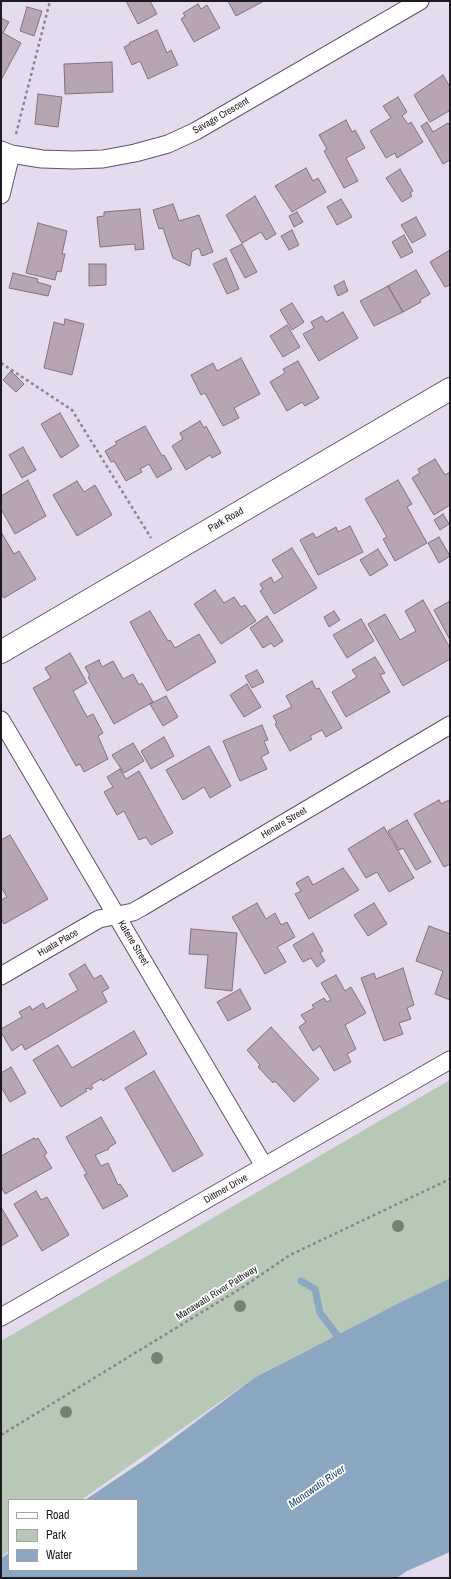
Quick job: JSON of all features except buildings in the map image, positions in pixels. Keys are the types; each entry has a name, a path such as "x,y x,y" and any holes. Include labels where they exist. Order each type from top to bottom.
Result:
{"main road":[{"name":"Park Road","path":"1,652 450,388"}],"street":[{"name":"Savage Crescent","path":"6,152 65,160 103,159 135,153 168,144 196,131 420,1"},
{"path":"1,195 6,152"},
{"name":"Katene Street","path":"1,720 264,1166"},
{"name":"Henare Street","path":"116,915 133,912 142,907 450,724"},
{"name":"Huata Place","path":"1,976 99,919 116,915"},
{"name":"Dittmer Drive","path":"1,1317 450,1060"}],"path":[{"path":"6,152 50,1"},
{"path":"1,363 72,410 163,557"},
{"name":"Manawatū River Pathway","path":"1,1435 243,1287 290,1255 450,1180"}],"green space":[{"path":"450,1080 450,1278 254,1378 82,1499 8,1499 8,1552 1,1557 1,1341"}],"water":[{"name":"Manawatū River","path":"450,1278 450,1552 407,1571 397,1578 1,1578 1,1558 8,1554 8,1571 138,1571 138,1499 86,1499 146,1459 254,1378"}],"waterway":[{"path":"301,1281 315,1289 320,1313 343,1343"}]}
